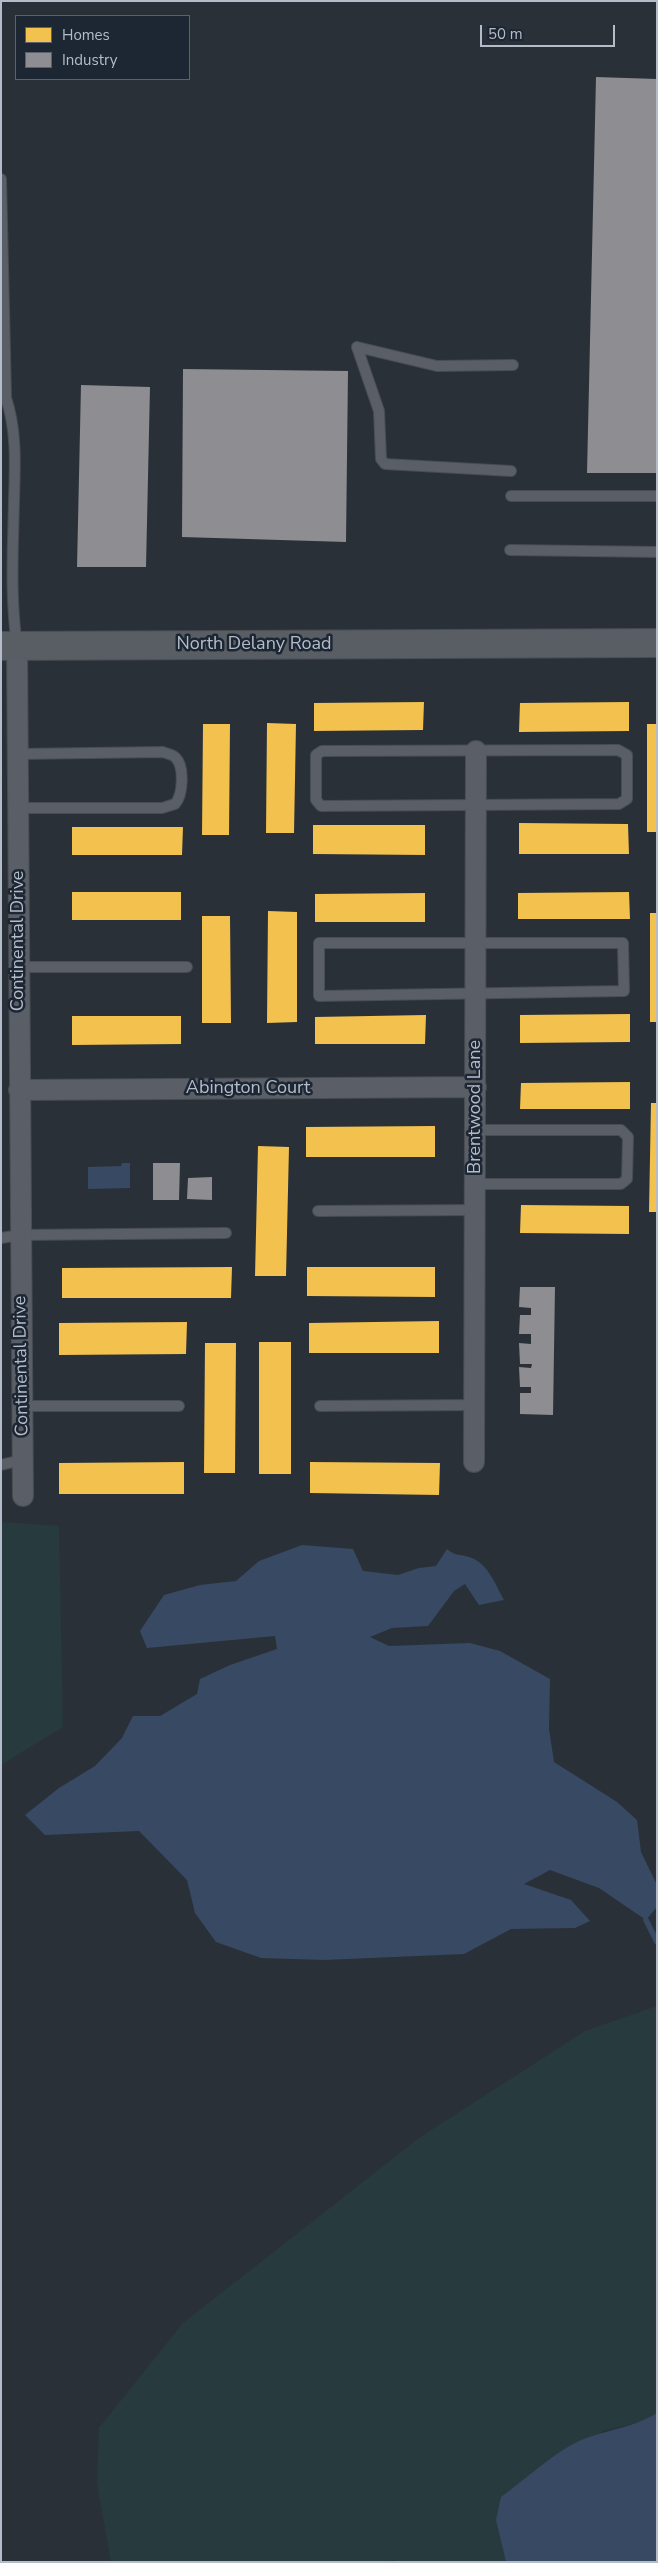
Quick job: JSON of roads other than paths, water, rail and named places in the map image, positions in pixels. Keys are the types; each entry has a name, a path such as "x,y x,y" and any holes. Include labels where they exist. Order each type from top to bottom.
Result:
{"street":[{"name":"North Delany Road","path":"9,646 657,644"},
{"name":"Continental Drive","path":"9,646 18,754 19,1090 11,1237 22,1406 22,1496"},
{"name":"Brentwood Lane","path":"474,1462 476,751"},
{"name":"Abington Court","path":"19,1090 476,1087"}],"lane":[{"path":"1,179 6,398 13,417 15,455 12,605 9,646"},
{"path":"511,471 385,464 381,459 380,412 357,347 437,366 513,365"},
{"path":"510,496 657,496"},
{"path":"510,550 657,552"},
{"path":"618,750 627,755 627,799 619,804 476,806 321,806 316,800 316,755 322,751 476,751 618,750"},
{"path":"18,754 163,752 174,756 178,761 181,790 174,804 162,808 18,808"},
{"path":"319,943 476,943 623,943 624,991 476,995 319,996 319,943"},
{"path":"19,967 187,967"},
{"path":"476,1130 621,1130 628,1137 626,1179 621,1184 476,1184"},
{"path":"318,1211 476,1210"},
{"path":"11,1237 226,1233"},
{"path":"320,1406 475,1405"},
{"path":"22,1406 179,1406"},
{"path":"1,1465 22,1460"}],"water":[{"path":"122,1163 130,1163 130,1188 88,1189 88,1167 121,1166"},
{"path":"302,1545 353,1549 363,1571 398,1575 419,1568 436,1566 447,1549 455,1554 473,1558 484,1567 504,1600 479,1605 465,1584 454,1591 428,1626 392,1628 370,1637 389,1646 470,1643 500,1651 550,1679 549,1729 554,1762 617,1802 637,1820 641,1852 657,1885 657,1907 646,1920 599,1888 550,1870 524,1884 571,1900 590,1921 575,1928 511,1929 464,1954 324,1960 261,1958 216,1942 195,1913 187,1880 139,1831 45,1835 25,1815 59,1788 95,1766 122,1738 133,1716 160,1716 197,1694 200,1679 230,1665 277,1649 275,1636 147,1648 140,1631 164,1595 200,1585 236,1581 259,1561"},
{"path":"657,2413 657,2562 506,2562 496,2520 501,2497 545,2462 573,2444 583,2439 637,2423"}],"waterway":[{"path":"646,1920 657,1942"}]}
